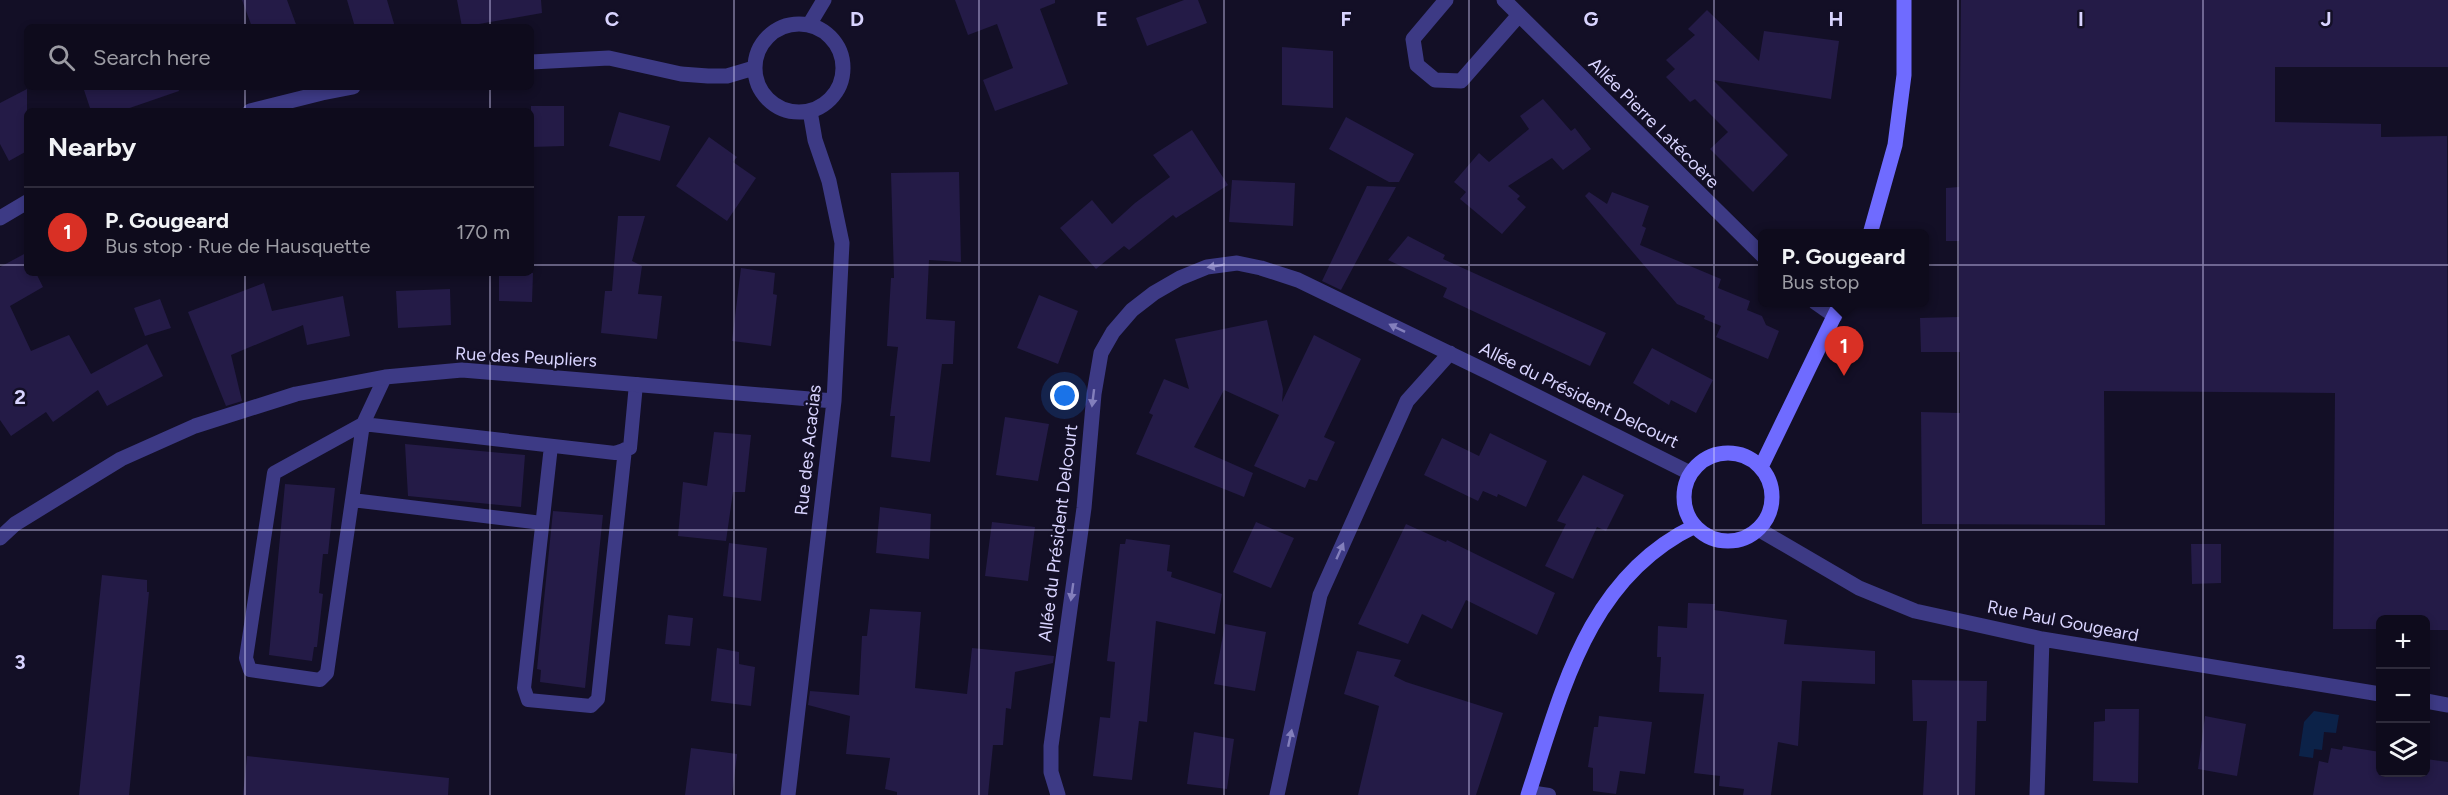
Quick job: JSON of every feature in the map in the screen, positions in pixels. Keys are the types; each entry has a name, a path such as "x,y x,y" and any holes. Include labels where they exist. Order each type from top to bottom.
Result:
{"street":[{"path":"809,25 824,0"},
{"path":"1446,0 1413,39 1417,64 1435,80 1461,81 1519,15"},
{"name":"Allée Pierre Latécoère","path":"1504,0 1758,251"},
{"path":"1871,229 1895,145 1904,75 1904,0"},
{"path":"793,24 809,25 823,31 834,41 841,53 843,68 841,82 834,95 823,105 810,111 783,110 762,94 756,81 754,68 757,53 765,39 778,29 793,24"},
{"path":"534,62 609,58 681,74 708,76 727,76 754,68"},
{"path":"263,108 340,90"},
{"name":"Rue des Acacias","path":"788,795 834,401 842,243 829,181 815,140 810,111"},
{"path":"0,218 24,204"},
{"name":"Allée du Président Delcourt","path":"1058,795 1051,772 1051,746 1084,508 1094,394 1101,353 1113,332 1132,310 1154,293 1180,278 1207,267 1237,263 1298,280 1450,353 1690,474"},
{"path":"1761,467 1838,309"},
{"name":"Allée du Président Delcourt","path":"1277,795 1320,595 1407,401 1450,353"},
{"name":"Rue des Peupliers","path":"0,538 15,524 121,459 195,426 296,394 385,377 462,370 834,401"},
{"path":"1724,452 1737,453 1750,458 1761,467 1769,479 1772,499 1767,519 1758,529 1746,537 1733,541 1719,540 1706,535 1695,526 1687,514 1683,500 1684,486 1690,474 1704,459 1724,452"},
{"path":"1528,794 1571,666 1597,614 1630,573 1678,534 1695,526"},
{"name":"Rue Paul Gougeard","path":"1758,529 1859,588 1915,611 2042,639 2376,693"},
{"path":"2037,795 2042,639"},
{"path":"2430,702 2448,705"}],"lane":[{"path":"385,377 363,424 327,673 320,680 250,670 246,658 274,473 363,424 615,453 630,448 636,384"},
{"path":"551,446 524,688 528,700 591,706 598,699 625,449"},
{"path":"352,500 542,523"},
{"path":"1528,794 1549,795"}],"water":[{"path":"2314,711 2339,715 2336,733 2324,732 2322,750 2314,749 2313,758 2299,756 2304,722"}],"building":[{"path":"242,0 287,0 296,24 251,24"},
{"path":"347,0 387,0 394,24 354,24"},
{"path":"457,0 541,0 542,13 479,24 461,24"},
{"path":"955,0 1055,0 1055,3 1040,9 1068,84 995,111 983,80 1013,68 997,24 968,35"},
{"path":"1184,0 1198,0 1207,23 1147,46 1136,18"},
{"path":"1961,0 2448,0 2448,67 2275,67 2275,122 2381,124 2381,137 2447,136 2448,630 2430,630 2430,615 2376,615 2376,629 2333,629 2335,393 2104,391 2105,525 1922,524 1921,412 1960,413 1960,352 1921,352 1920,318 1959,317 1959,241 1946,241 1946,188 1959,187"},
{"path":"1707,10 1759,61 1764,31 1839,41 1831,99 1713,80 1788,155 1753,192 1710,149 1728,132 1695,99 1690,102 1666,77 1675,69 1666,60 1695,35 1688,29"},
{"path":"1282,47 1333,51 1333,108 1282,105"},
{"path":"27,90 27,108 24,108 24,153 9,161 0,144 0,103"},
{"path":"84,90 179,91 130,108 90,108"},
{"path":"1543,99 1571,131 1575,128 1591,149 1563,170 1552,158 1508,186 1520,196 1517,199 1526,207 1502,234 1460,199 1466,192 1454,182 1479,153 1489,162 1529,129 1520,116"},
{"path":"531,106 564,106 564,146 534,147 534,108"},
{"path":"619,112 670,126 660,161 609,146"},
{"path":"1346,117 1414,154 1399,182 1389,182 1329,149"},
{"path":"1192,130 1228,185 1176,218 1173,215 1129,250 1124,246 1096,269 1060,228 1092,200 1112,224 1135,203 1170,177 1153,155"},
{"path":"709,137 737,157 733,162 756,178 727,221 676,186"},
{"path":"959,172 961,262 929,260 926,319 955,321 953,364 942,364 930,462 891,457 895,416 890,416 898,347 887,346 891,278 894,278 891,173"},
{"path":"1232,180 1295,183 1293,226 1229,222"},
{"path":"1367,186 1396,187 1341,290 1322,281"},
{"path":"1589,192 1607,204 1612,192 1649,206 1642,226 1646,228 1640,245 1721,279 1718,288 1750,301 1747,310 1762,316 1766,325 1779,331 1768,359 1716,337 1721,326 1677,304 1585,196"},
{"path":"618,216 645,216 632,261 642,266 638,294 662,296 657,339 601,333 605,291 612,291"},
{"path":"1408,236 1445,255 1443,259 1606,333 1590,366 1443,297 1447,288 1388,260"},
{"path":"24,254 24,276 38,276 43,287 10,306 31,351 69,335 91,374 147,344 163,376 107,406 98,390 53,422 46,412 11,436 0,420 0,267"},
{"path":"741,268 775,273 773,294 777,295 771,346 732,341"},
{"path":"499,276 533,276 532,302 499,301"},
{"path":"264,283 272,311 343,296 350,336 307,345 303,325 231,355 242,401 226,406 188,312"},
{"path":"450,289 451,325 398,328 396,291"},
{"path":"1039,295 1078,311 1058,364 1017,348"},
{"path":"160,299 171,328 145,336 134,308"},
{"path":"1267,320 1283,389 1282,402 1314,335 1361,359 1324,437 1335,442 1317,481 1309,479 1305,488 1254,466 1279,415 1224,390 1194,447 1253,473 1244,497 1136,454 1153,415 1149,413 1164,379 1189,389 1175,339"},
{"path":"1652,348 1713,380 1696,413 1671,400 1669,405 1633,383"},
{"path":"1005,417 1049,424 1038,481 996,475"},
{"path":"714,432 751,435 745,492 733,492 726,541 678,536 683,482 707,486"},
{"path":"1490,433 1547,461 1526,507 1498,494 1497,497 1483,491 1478,501 1424,475 1442,438 1479,456"},
{"path":"405,444 525,455 521,507 408,496"},
{"path":"1583,475 1624,495 1606,531 1597,527 1573,579 1545,566 1566,524 1557,521"},
{"path":"285,484 335,488 328,554 323,554 319,593 323,594 317,647 314,647 312,661 269,655"},
{"path":"880,507 931,514 929,559 876,553"},
{"path":"553,511 603,515 585,688 540,682 541,670 537,669"},
{"path":"992,522 1035,527 1028,581 985,576"},
{"path":"1256,522 1294,538 1271,588 1233,572"},
{"path":"1406,524 1446,542 1447,540 1555,593 1537,635 1466,600 1452,629 1422,614 1408,644 1358,624"},
{"path":"1126,539 1170,545 1167,571 1172,572 1171,577 1222,594 1215,634 1156,621 1147,722 1139,721 1132,780 1093,776 1100,717 1110,718 1115,662 1107,661 1120,544 1125,544"},
{"path":"729,543 767,548 761,601 723,596"},
{"path":"2191,544 2221,544 2221,583 2192,584"},
{"path":"102,575 147,580 147,592 149,592 129,795 79,795"},
{"path":"1688,603 1715,604 1714,610 1787,620 1784,644 1875,651 1875,684 1802,681 1798,746 1778,742 1771,795 1743,795 1744,789 1719,786 1720,776 1694,773 1704,694 1659,692 1661,657 1657,657 1658,626 1687,628"},
{"path":"870,609 921,612 915,688 967,694 972,648 1054,656 1053,663 1015,672 1011,709 1006,708 1003,745 993,745 988,795 897,795 897,792 885,789 890,758 846,754 850,716 808,705 810,691 859,695 862,636 867,636"},
{"path":"668,615 693,618 690,646 665,644"},
{"path":"1225,624 1266,632 1255,691 1214,684"},
{"path":"717,648 739,652 739,664 755,667 751,706 711,701"},
{"path":"1357,651 1401,660 1394,676 1406,682 1503,713 1476,795 1358,795 1379,706 1344,694"},
{"path":"1912,680 1987,681 1986,721 1977,721 1975,795 1923,795 1927,721 1913,721"},
{"path":"2105,709 2139,709 2138,783 2093,781 2094,722 2105,721"},
{"path":"1599,716 1652,722 1645,774 1620,771 1616,794 1593,791 1593,768 1588,767 1594,727 1598,727"},
{"path":"2205,716 2246,724 2237,776 2198,769"},
{"path":"1194,732 1234,739 1227,789 1187,784"},
{"path":"2343,746 2376,751 2376,777 2430,777 2430,760 2448,762 2448,795 2313,795 2319,761 2328,763 2331,748 2342,750"},
{"path":"691,748 737,754 732,795 685,795"},
{"path":"247,756 449,778 448,795 243,795"}],"place":[{"name":"P. Gougeard","path":"1844,376"}]}
